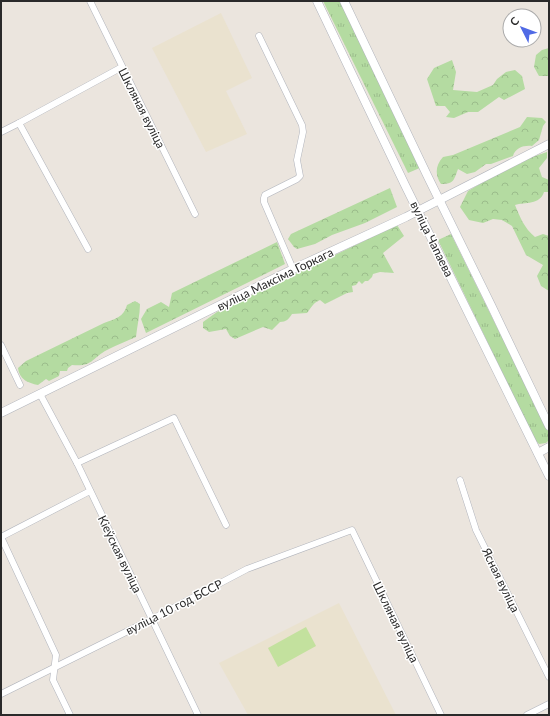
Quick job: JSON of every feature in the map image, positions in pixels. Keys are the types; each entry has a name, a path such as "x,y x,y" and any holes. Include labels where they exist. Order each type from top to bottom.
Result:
{"main road":[{"name":"вуліца Чапаева","path":"317,1 418,211 549,476"},
{"name":"вуліца Чапаева","path":"344,1 549,426"},
{"name":"вуліца Максіма Горкага","path":"1,413 293,269 418,211 549,144"},
{"path":"538,453 549,448"}],"street":[{"name":"Шкляная вуліца","path":"90,1 195,214"},
{"path":"259,36 302,125 303,132 297,160 300,176 297,179 265,195 264,198 264,202 293,269"},
{"path":"1,132 122,67"},
{"path":"19,123 88,249"},
{"path":"1,344 20,385"},
{"name":"Кіеўская вуліца","path":"40,394 77,463 198,715"},
{"path":"77,463 174,418 226,525"},
{"name":"Ясная вуліца","path":"460,480 476,530 549,677"},
{"path":"70,715 53,680 56,655 1,537 90,491"},
{"name":"Шкляная вуліца","path":"352,530 441,715"},
{"name":"вуліца 10 год БССР","path":"1,694 152,619 247,569 352,530"},
{"path":"527,715 549,704"}],"shaded area":[{"path":"221,13 252,78 226,91 247,134 206,152 152,48"},
{"path":"339,603 396,715 248,715 219,663"}],"green space":[{"path":"323,1 341,1 422,167 408,173"},
{"path":"549,48 549,76 539,76 534,67 536,55 542,50"},
{"path":"452,60 456,72 453,90 477,92 493,85 497,79 506,72 515,70 522,76 525,89 504,100 499,97 478,112 468,112 454,118 446,117 450,112 445,106 436,106 427,79 434,68"},
{"path":"527,117 542,118 546,122 543,126 539,140 532,146 520,148 514,153 513,156 491,164 486,164 475,172 467,174 458,169 453,181 441,184 437,174 437,167 443,157 453,155 520,127"},
{"path":"547,152 547,158 539,168 542,177 549,180 549,192 544,192 536,201 515,205 523,222 531,234 535,237 543,234 549,236 549,291 541,286 537,276 543,265 526,255 512,226 502,220 493,219 483,223 469,220 460,207 468,191 514,164 520,164 526,159"},
{"path":"390,188 397,207 365,223 332,235 315,244 297,249 288,239 291,234"},
{"path":"397,225 404,236 383,253 394,273 380,272 373,274 368,281 365,281 362,284 359,281 356,285 352,286 353,292 347,293 325,304 320,300 314,304 307,313 292,314 287,320 280,322 272,330 263,327 235,339 230,336 226,329 209,332 203,328 203,322 217,312"},
{"path":"451,234 549,433 549,440 546,443 539,444 535,440 438,240"},
{"path":"277,242 285,264 146,333 141,319 147,309 161,302 169,307 172,293"},
{"path":"135,301 140,304 136,337 107,350 84,365 72,365 67,371 60,371 59,376 49,381 46,379 38,385 28,382 20,375 18,368 26,361 118,317 124,312 127,305"},
{"path":"306,627 316,646 278,667 268,648"}]}
